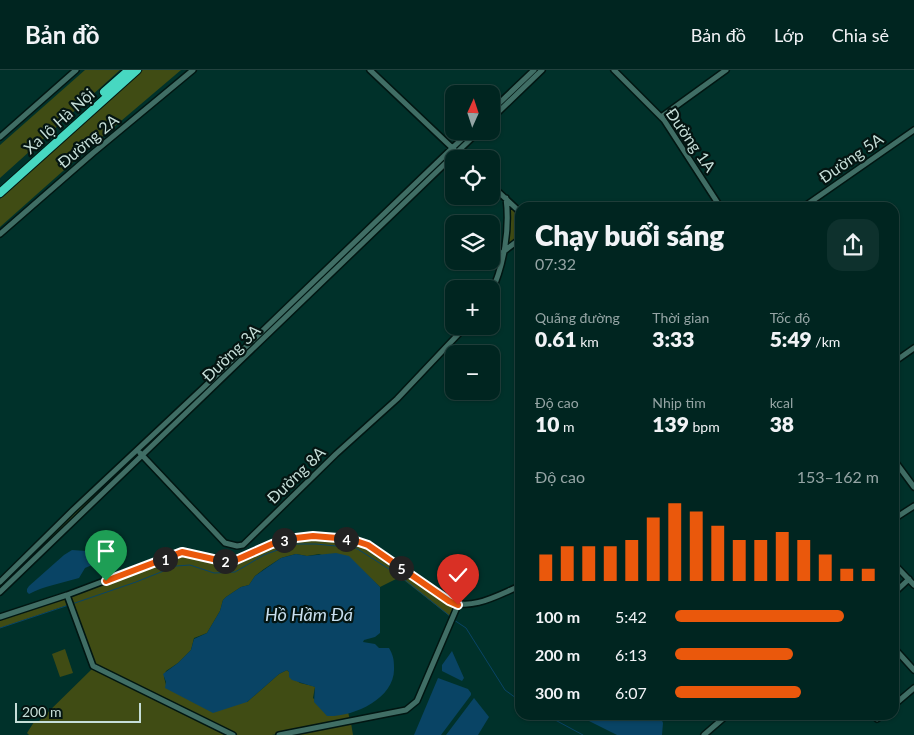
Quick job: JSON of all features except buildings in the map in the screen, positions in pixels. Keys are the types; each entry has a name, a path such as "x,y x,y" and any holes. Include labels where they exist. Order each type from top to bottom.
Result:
{"highway":[{"name":"Xa lộ Hà Nội","path":"0,186 129,70"},
{"name":"Xa lộ Hà Nội","path":"0,193 137,70"}],"street":[{"path":"0,138 76,70"},
{"name":"Đường 2A","path":"0,234 93,153 193,70"},
{"path":"370,70 456,149"},
{"path":"500,102 534,70"},
{"path":"500,110 542,70"},
{"name":"Đường 1A","path":"614,70 661,117 718,202"},
{"path":"661,117 726,70"},
{"name":"Đường 5A","path":"811,202 914,130"},
{"name":"Đường 3A","path":"0,592 456,149 463,140"},
{"name":"Đường 3A","path":"0,582 73,510 468,140"},
{"path":"500,193 515,207"},
{"path":"496,280 508,222 506,198"},
{"path":"503,252 515,243"},
{"name":"Đường 8A","path":"137,450 225,543 237,546 243,544 397,398 457,335"},
{"path":"899,358 914,348"},
{"path":"899,467 914,488"},
{"path":"899,516 914,506"},
{"path":"0,617 67,597 182,552 222,561 236,560 280,541 313,536 350,539 368,545 449,601 458,605 473,604 515,588"},
{"path":"899,569 914,585"},
{"path":"899,589 909,580"},
{"path":"67,597 93,666 233,735"},
{"path":"280,735 406,710 416,701 458,605"},
{"path":"899,654 914,670"},
{"path":"899,702 914,688"},
{"path":"704,735 721,720"}],"green space":[{"path":"85,70 120,70 0,178 0,145"},
{"path":"143,70 181,70 0,227 0,199"},
{"path":"441,162 442,164 152,443 150,441"},
{"path":"508,202 515,209 515,242 505,249"},
{"path":"125,465 126,467 0,588 0,585"},
{"path":"313,538 349,540 368,546 457,606 452,618 400,577 380,587 360,568 319,554 307,556 296,554 281,558 255,576 249,585 241,587 226,597 207,633 194,638 191,650 178,663 166,671 164,677 166,685 247,702 279,674 287,670 289,675 300,683 315,687 313,698 331,716 348,712 350,720 272,735 236,735 208,721 230,735 29,735 27,733 34,722 39,721 93,668 71,604 0,628 0,619 182,554 231,562 287,541"},
{"path":"65,649 73,673 60,677 52,654"},
{"path":"351,723 353,735 288,735"}],"water":[{"path":"96,540 101,540 110,547 115,557 115,565 106,570 92,565 85,568 79,578 29,594 27,592 29,586 64,555 72,550 86,551"},
{"name":"Hồ Hầm Đá","path":"336,553 349,556 380,587 380,633 363,642 375,644 379,648 389,648 394,664 393,678 388,688 371,704 349,713 327,716 314,702 315,687 292,680 287,670 279,674 247,702 213,713 165,688 166,682 163,674 191,650 194,639 207,633 226,597 241,587 249,585 255,576 281,558 296,554 307,556"},
{"path":"452,651 464,678 462,681 442,671 442,665"},
{"path":"438,678 468,689 471,695 441,735 414,735"},
{"path":"474,698 489,717 478,735 446,735"},
{"path":"662,720 662,735 617,735 589,721"}],"waterway":[{"path":"72,604 176,566 190,565 214,573 235,572 264,555 283,548 297,544 316,544 356,548 400,576 451,617"},
{"path":"0,628 69,605"},
{"path":"454,620 466,628 505,690 515,697"},
{"path":"555,720 583,735"}],"route":[{"path":"106,581 182,552 222,561 231,561 244,558 287,539 313,536 361,541 449,601 458,605"}]}
